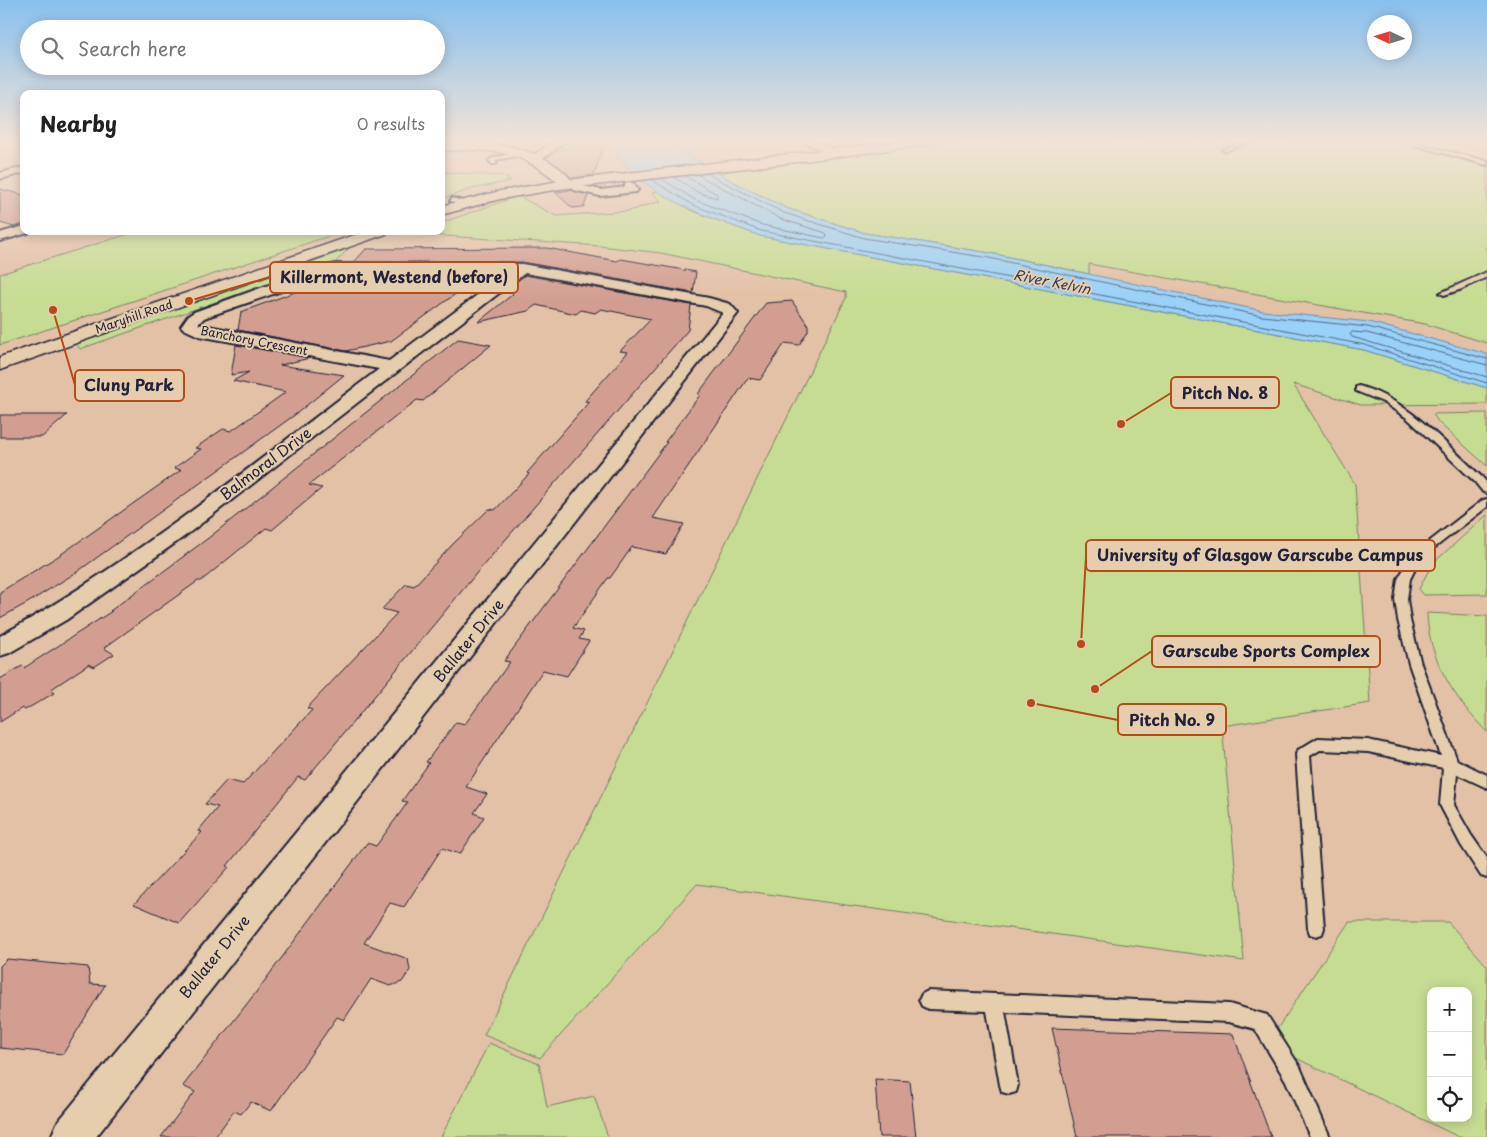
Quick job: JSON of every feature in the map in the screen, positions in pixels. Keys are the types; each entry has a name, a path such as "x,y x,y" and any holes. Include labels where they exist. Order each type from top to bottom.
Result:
{"main road":[{"path":"452,202 478,194"},
{"name":"Maryhill Road","path":"0,353 345,235"},
{"name":"Maryhill Road","path":"0,364 370,235"}],"street":[{"path":"583,194 589,199"},
{"path":"0,237 20,231"},
{"name":"Balmoral Drive","path":"0,647 58,614 118,574 394,367 522,268"},
{"name":"Banchory Crescent","path":"394,367 199,331 189,326 193,319 199,315 328,269 522,268"},
{"name":"Ballater Drive","path":"71,1137 731,312 725,307 709,302 522,268"}],"lane":[{"path":"1444,292 1460,288 1487,274"},
{"path":"1359,389 1386,400 1410,416 1479,480 1487,490"},
{"path":"1487,502 1416,558 1404,579 1401,600 1404,620 1416,664 1451,764 1447,805 1466,840 1487,871"},
{"path":"1316,928 1303,754 1318,744 1368,746 1451,764 1487,782"},
{"path":"928,1000 1229,1013 1261,1021 1293,1074 1320,1137"},
{"path":"994,1003 1009,1085"}],"green space":[{"path":"445,194 456,194 445,198"},
{"path":"653,194 665,194 690,210 760,236 1364,350 1487,388 1487,404 1361,405 1293,384 1355,484 1370,703 1222,726 1244,961 697,884 540,1058 484,1035 846,298 846,292 661,253 600,246 430,235 445,235 445,222 518,196 556,216 629,211 661,201"},
{"path":"758,194 1487,194 1487,343 1425,324 1089,264 1089,274 990,253 865,233 786,208"},
{"path":"125,235 332,235 0,345 0,274"},
{"path":"348,249 332,266 308,270 80,349 76,343"},
{"path":"1487,413 1487,466 1439,423 1433,414"},
{"path":"1487,515 1487,594 1424,595 1419,589 1432,564"},
{"path":"1427,613 1487,616 1487,732 1455,693 1438,663 1432,647"},
{"path":"1349,922 1448,922 1487,966 1487,1137 1459,1137 1428,1122 1472,1122 1472,987 1427,987 1427,1122 1267,1044"},
{"path":"489,1043 539,1064 547,1107 594,1096 608,1137 441,1137"}],"water":[{"name":"River Kelvin","path":"662,194 758,194 786,208 865,233 990,253 1263,311 1369,322 1487,354 1487,388 1364,350 760,236 701,214"}],"building":[{"path":"0,194 20,194 20,225 14,227 0,223"},
{"path":"557,194 588,195 584,207 572,208"},
{"path":"547,248 617,261 621,259 696,272 693,293 522,262 354,262 366,249"},
{"path":"344,274 483,274 391,341 346,351 238,330 241,312 322,282 341,278"},
{"path":"525,275 691,305 688,330 480,569 305,780 298,777 227,866 229,867 179,923 134,904 202,832 198,831 218,807 205,804 227,780 243,784 312,710 307,708 397,613 382,609 406,584 414,586 453,544 489,509 495,510 529,474 527,473 589,402 585,401 628,352 620,351 651,319 601,309 595,313 581,310 576,314 536,305 528,311 478,322 513,294 508,288"},
{"path":"792,301 808,325 808,331 799,345 785,343 760,380 748,378 653,518 684,524 666,554 632,547 573,628 584,631 579,639 589,641 567,676 543,670 466,787 487,794 474,813 484,817 460,854 442,848 404,907 390,903 364,943 408,959 410,970 402,982 390,986 371,979 344,1020 337,1017 271,1111 251,1102 241,1114 234,1111 215,1137 161,1137 195,1092 183,1086 260,987 367,843 376,846 408,802 402,801 429,763 426,762 456,722 465,724 510,662 504,661 667,442 665,442 700,395 698,394 766,303"},
{"path":"458,339 491,345 423,401 417,400 309,485 322,488 272,530 266,528 201,581 198,581 104,648 114,654 94,667 89,664 50,690 54,693 25,710 22,708 0,722 0,679 22,666 24,668 112,611 110,611 211,536"},
{"path":"236,345 310,358 280,365 344,375 296,414 77,572 0,618 0,592 60,555 181,470 174,468 201,449 195,448 223,429 231,431 286,392 233,381 249,372 231,375"},
{"path":"0,415 67,415 42,437 0,437"},
{"path":"7,959 88,967 90,984 105,985 63,1054 0,1048 0,966"},
{"path":"1052,1028 1233,1034 1271,1137 1077,1137"},
{"path":"875,1079 910,1081 916,1137 879,1137"}],"place":[{"name":"Killermont, Westend (before)","path":"189,301"},
{"name":"Cluny Park","path":"53,310"},
{"name":"Pitch No. 8","path":"1121,424"},
{"name":"University of Glasgow Garscube Campus","path":"1081,644"},
{"name":"Garscube Sports Complex","path":"1095,689"},
{"name":"Pitch No. 9","path":"1031,703"}]}
